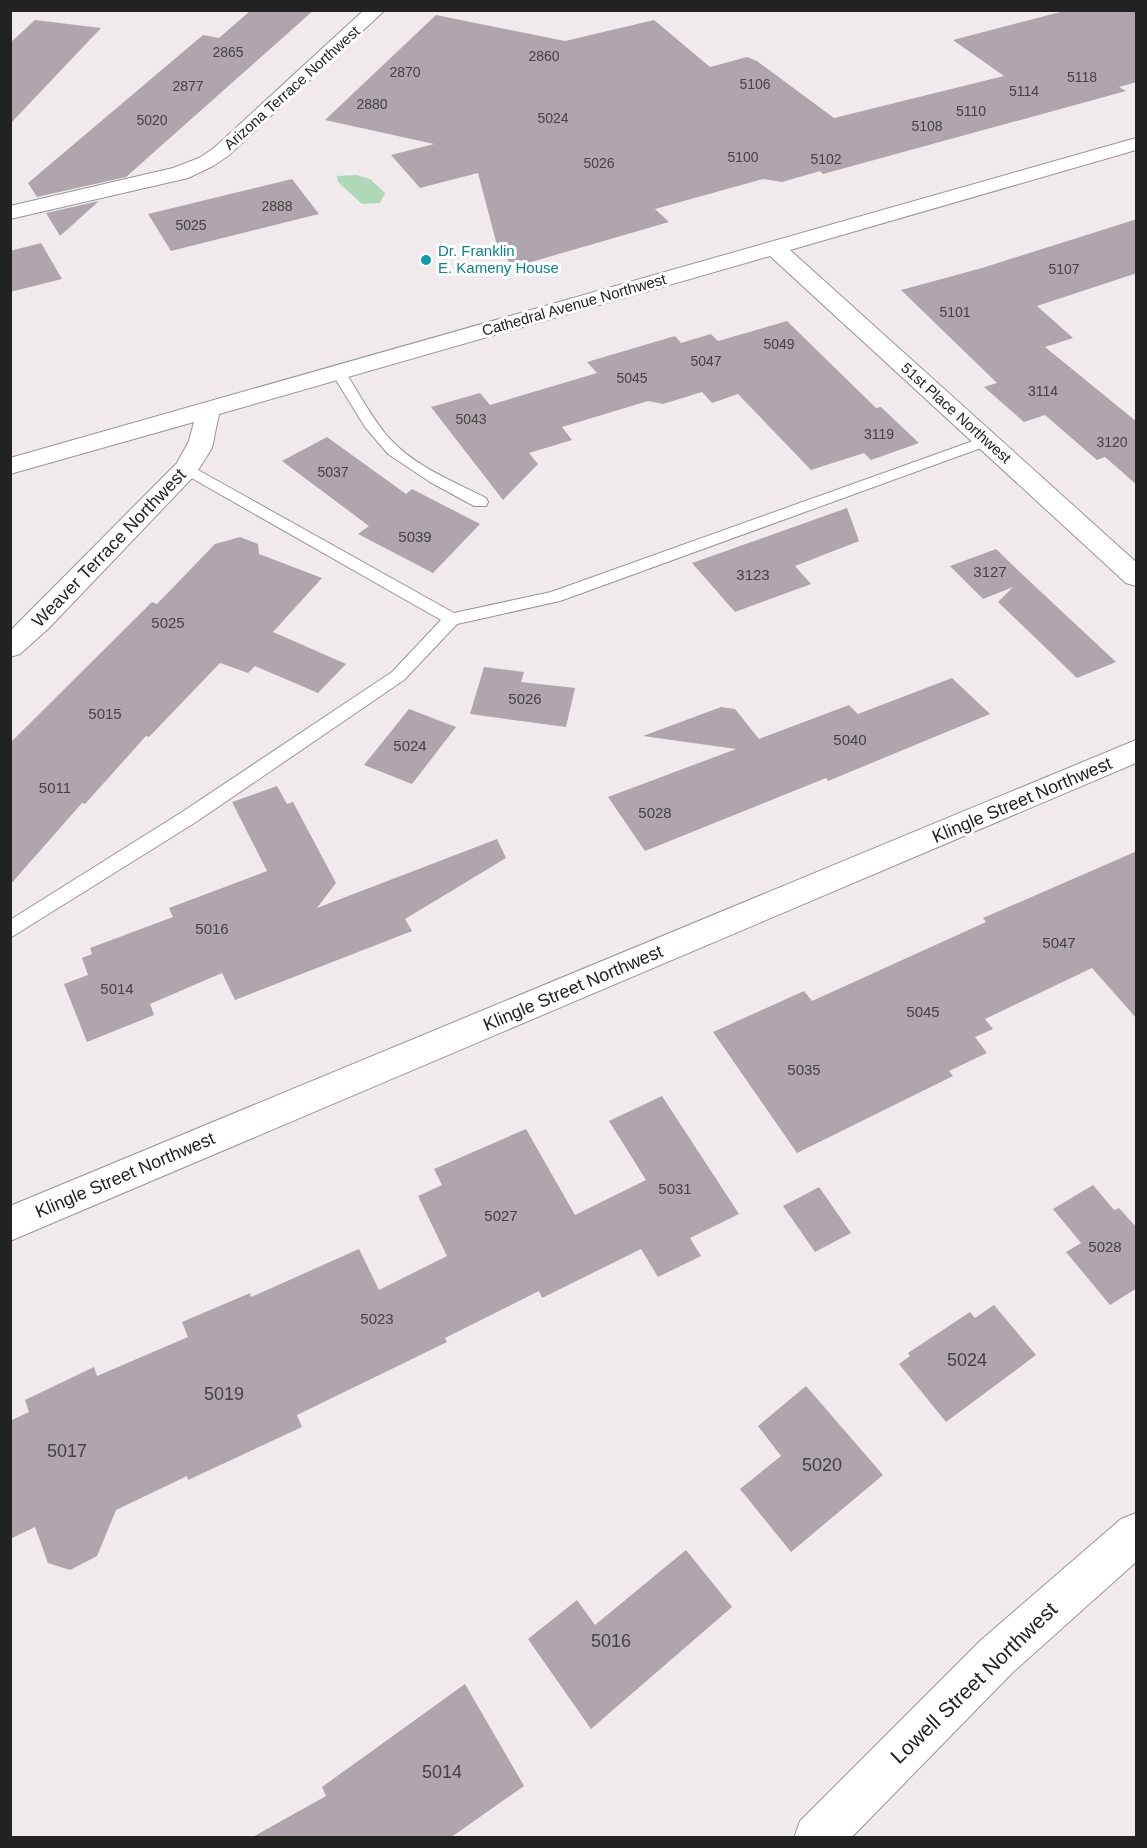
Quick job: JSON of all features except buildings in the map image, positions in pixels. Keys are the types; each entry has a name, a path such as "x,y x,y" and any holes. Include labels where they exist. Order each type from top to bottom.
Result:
{"street":[{"name":"Arizona Terrace Northwest","path":"10,213 180,173 206,162 221,152 376,10"},
{"name":"Cathedral Avenue Northwest","path":"10,466 1137,144"},
{"name":"51st Place Northwest","path":"775,248 1137,577"},
{"name":"Weaver Terrace Northwest","path":"10,647 39,621 186,470 200,448 207,409"},
{"name":"Klingle Street Northwest","path":"10,1224 1137,752"},
{"name":"Lowell Street Northwest","path":"817,1838 996,1657 1137,1534"}],"lane":[{"path":"338,372 376,432 393,452 413,466 480,502"},
{"path":"10,930 189,817 398,676 452,619 554,597 987,441"},
{"path":"186,470 452,619"}],"shaded area":[{"path":"357,175 370,179 385,193 380,203 362,204 338,182 337,176"}],"place":[{"name":"Dr. Franklin E. Kameny House","path":"426,260"}]}
